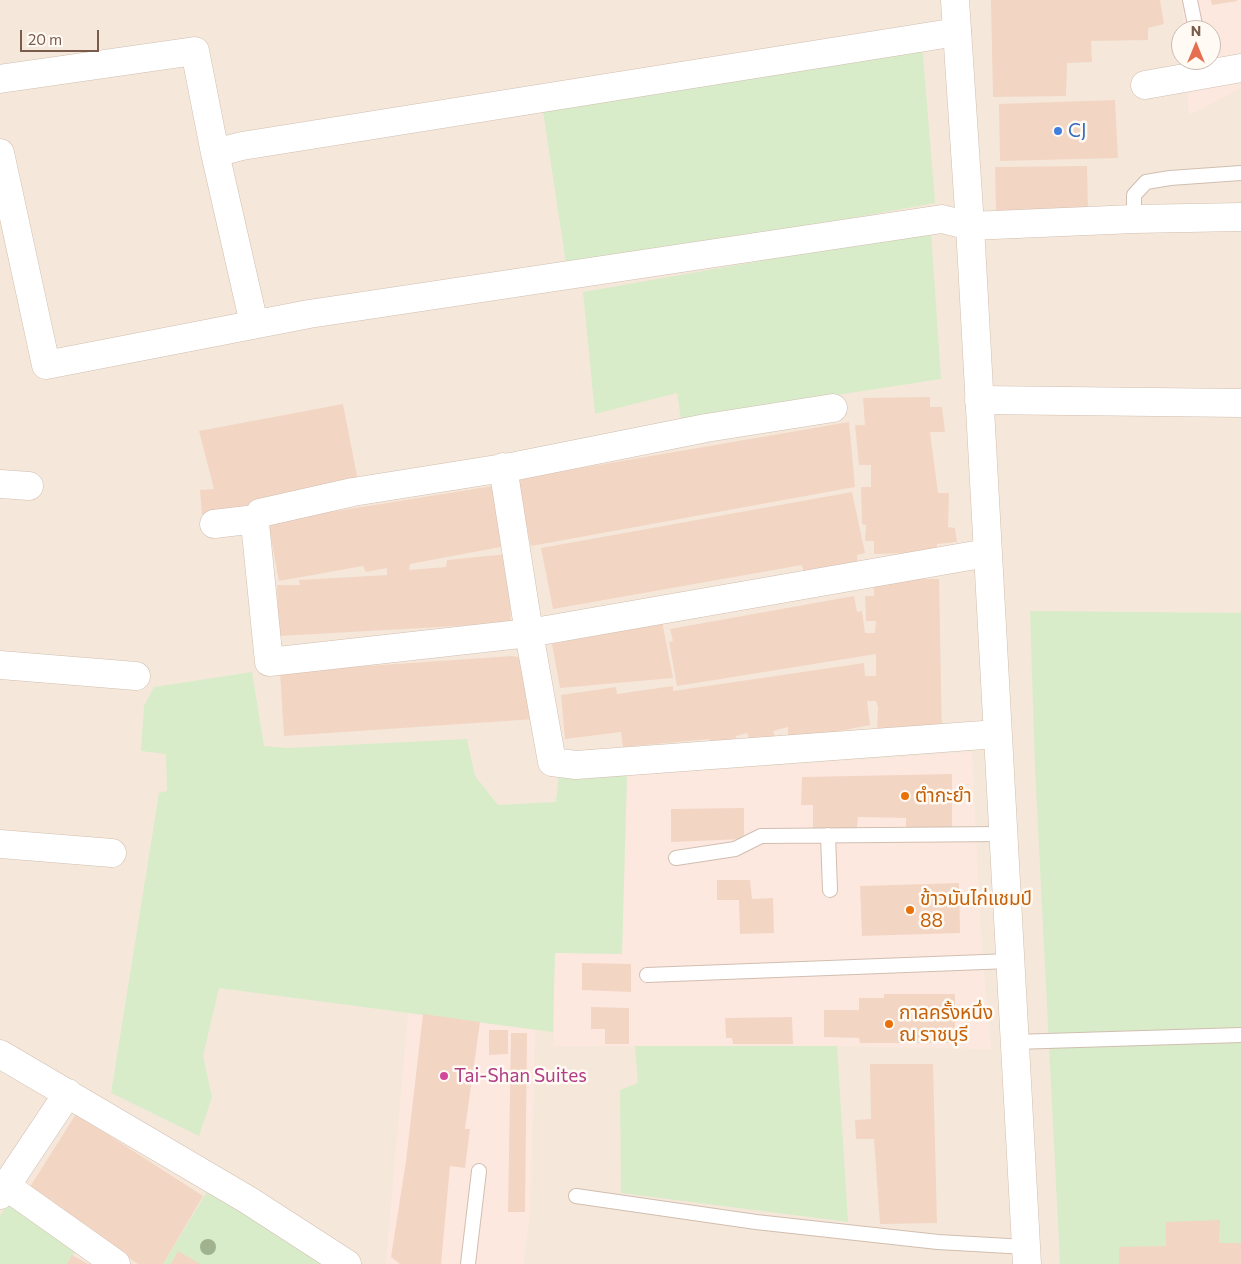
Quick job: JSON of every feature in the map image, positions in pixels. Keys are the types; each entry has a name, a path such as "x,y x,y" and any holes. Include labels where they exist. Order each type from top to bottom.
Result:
{"street":[{"path":"955,0 970,226 1026,1256"},
{"path":"215,153 242,146 957,32"},
{"path":"0,79 195,51 215,153 254,324"},
{"path":"1221,68 1241,68"},
{"path":"1146,85 1195,70"},
{"path":"0,153 46,365 309,314 942,219 970,226 1134,219 1241,217"},
{"path":"979,400 1241,403"},
{"path":"833,408 706,428 516,466 353,492 260,513 254,523 269,662 529,633 987,553"},
{"path":"503,467 529,633 552,762 576,765 997,734"},
{"path":"0,484 30,486"},
{"path":"214,524 256,519"},
{"path":"0,664 136,676"},
{"path":"0,844 112,853"},
{"path":"0,1054 248,1200 347,1264"},
{"path":"68,1093 3,1191 116,1264"}],"lane":[{"path":"1190,0 1194,20"},
{"path":"1134,219 1134,195 1146,182 1170,178 1241,173"},
{"path":"676,858 735,849 761,836 1003,834"},
{"path":"828,836 830,890"},
{"path":"647,975 1010,961"},
{"path":"1014,1042 1241,1035"},
{"path":"468,1264 479,1170"},
{"path":"576,1196 756,1222 938,1242 1026,1256"}],"shaded area":[{"path":"0,0 1241,0 1241,1264 0,1264"},
{"path":"1182,0 1241,0 1241,88 1189,115 1187,70 1221,70 1221,20 1183,20"},
{"path":"972,752 981,941 991,1049 837,1046 554,1046 554,953 622,954 627,776"},
{"path":"408,1013 535,1030 530,1215 523,1264 386,1264"}],"green space":[{"path":"922,43 935,203 566,264 543,111"},
{"path":"931,231 941,379 681,419 677,393 595,414 583,292"},
{"path":"1030,611 1241,613 1241,1264 1060,1264 1035,768"},
{"path":"252,672 264,746 287,748 467,739 475,776 498,805 556,802 559,774 627,776 622,954 555,953 553,1032 219,988 203,1056 212,1097 199,1136 111,1093 159,793 167,791 166,754 141,751 144,706 154,687"},
{"path":"635,1046 837,1046 848,1222 621,1193 620,1090 638,1083"},
{"path":"208,1190 322,1264 163,1264"},
{"path":"7,1205 16,1205 78,1248 67,1264 0,1264 0,1216"}],"building":[{"path":"991,0 1160,0 1164,24 1148,28 1148,40 1091,41 1092,62 1067,63 1066,96 993,97"},
{"path":"1211,0 1237,0 1237,1 1212,5"},
{"name":"CJ","path":"1115,100 1118,158 1000,161 999,104"},
{"path":"1087,166 1088,210 996,212 995,167"},
{"path":"930,397 930,407 942,407 945,432 930,432 938,493 949,493 948,527 955,528 957,542 937,544 937,552 874,554 874,541 865,541 866,525 862,524 861,487 871,487 871,465 859,465 855,425 865,425 863,398"},
{"path":"343,404 358,481 202,515 200,490 214,489 199,431"},
{"path":"849,422 855,487 531,546 517,479"},
{"path":"499,485 506,546 410,564 409,570 446,567 447,560 508,554 511,623 279,636 277,585 300,585 299,580 387,575 387,568 366,572 363,566 279,581 268,522"},
{"path":"852,492 865,553 857,555 858,565 804,575 802,565 553,609 541,548"},
{"path":"874,579 939,579 942,736 877,737 878,707 876,701 867,701 870,725 788,741 788,727 773,731 776,739 750,741 747,733 736,736 735,741 712,746 710,739 623,747 621,732 565,739 561,695 616,687 617,694 673,686 673,691 864,663 865,676 876,676 876,654 677,686 669,642 673,641 670,629 854,596 857,612 862,611 865,633 875,633 876,621 866,621 865,596 874,596"},
{"path":"662,621 673,678 560,688 552,644"},
{"path":"512,656 522,658 535,719 284,736 280,672"},
{"name":"ตำกะยำ","path":"952,774 952,832 906,829 906,818 858,817 857,828 813,829 813,805 801,805 802,777"},
{"path":"744,808 744,839 671,842 671,809"},
{"path":"717,880 750,880 752,899 773,898 774,933 740,934 739,900 717,900"},
{"name":"ข้าวมันไก่แชมป์ 88","path":"959,883 960,933 862,936 860,886"},
{"path":"582,963 631,964 631,992 582,990"},
{"name":"กาลครั้งหนึ่ง ณ ราชบุรี","path":"884,994 955,994 955,1043 860,1043 859,1038 824,1037 824,1010 859,1010 859,998 884,998"},
{"path":"591,1007 629,1008 629,1044 605,1044 605,1029 591,1029"},
{"name":"Tai-Shan Suites","path":"423,1014 480,1022 465,1129 470,1129 465,1168 450,1166 441,1264 400,1264 391,1257 406,1161"},
{"path":"792,1017 793,1044 733,1044 732,1038 726,1038 725,1018"},
{"path":"489,1030 508,1030 508,1054 489,1055"},
{"path":"511,1033 527,1033 525,1212 508,1212"},
{"path":"870,1064 933,1064 937,1223 880,1224 874,1139 856,1139 855,1120 871,1119"},
{"path":"76,1114 203,1196 163,1264 138,1264 28,1190"},
{"path":"1220,1220 1219,1243 1241,1243 1241,1264 1119,1264 1119,1247 1166,1246 1166,1222"},
{"path":"178,1251 200,1264 171,1264"},
{"path":"72,1255 88,1264 67,1264"}],"place":[{"name":"CJ","path":"1058,131"},
{"name":"ตำกะยำ","path":"905,796"},
{"name":"ข้าวมันไก่แชมป์ 88","path":"910,910"},
{"name":"กาลครั้งหนึ่ง ณ ราชบุรี","path":"889,1024"},
{"name":"Tai-Shan Suites","path":"444,1076"}]}
